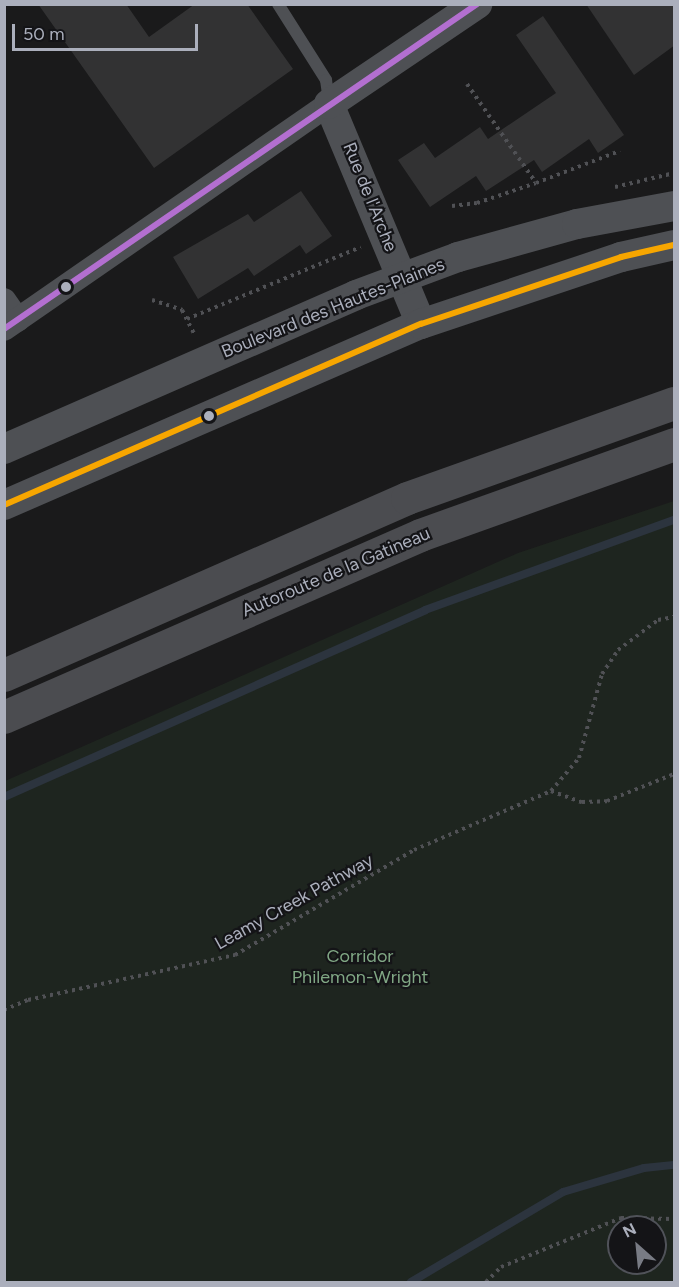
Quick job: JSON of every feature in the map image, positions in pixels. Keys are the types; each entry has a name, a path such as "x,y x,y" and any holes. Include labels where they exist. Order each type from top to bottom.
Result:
{"highway":[{"path":"4,675 407,498 675,403"},
{"name":"Autoroute de la Gatineau","path":"4,717 420,535 675,444"}],"street":[{"path":"4,300 11,325 477,4"},
{"name":"Rue de l'Arche","path":"329,104 422,324"},
{"name":"Boulevard des Hautes-Plaines","path":"4,449 402,277 535,235 675,206"},
{"path":"4,505 422,324 601,264 675,245"}],"lane":[{"path":"278,4 326,80 329,104"}],"path":[{"path":"467,84 536,183"},
{"path":"452,206 477,203 620,152"},
{"path":"186,319 363,246"},
{"path":"152,300 182,310 195,335"},
{"name":"Leamy Creek Pathway","path":"4,1010 28,1000 235,955 414,850 551,791 579,758 602,674 618,650 658,620 675,617"},
{"path":"551,791 582,802 607,801 675,774"},
{"path":"486,1282 501,1267 621,1218 675,1219"}],"green space":[{"name":"Corridor Philemon-Wright","path":"674,501 674,1282 5,1282 5,781 518,553"}],"building":[{"path":"38,4 126,4 149,37 195,4 247,4 293,69 154,168"},
{"path":"586,4 675,4 675,45 634,75"},
{"path":"543,16 624,135 598,153 589,139 542,172 534,160 486,191 476,176 430,207 398,160 424,143 435,158 480,127 488,139 556,93 516,35"},
{"path":"301,191 332,236 306,254 300,245 254,276 248,268 198,299 173,257 248,214 254,222"}],"waterway":[{"path":"4,797 425,610 674,520"},
{"path":"411,1282 563,1192 644,1168 674,1165"}],"transit line":[{"path":"4,329 477,4"},
{"path":"4,505 421,324 621,257 674,245"}]}
